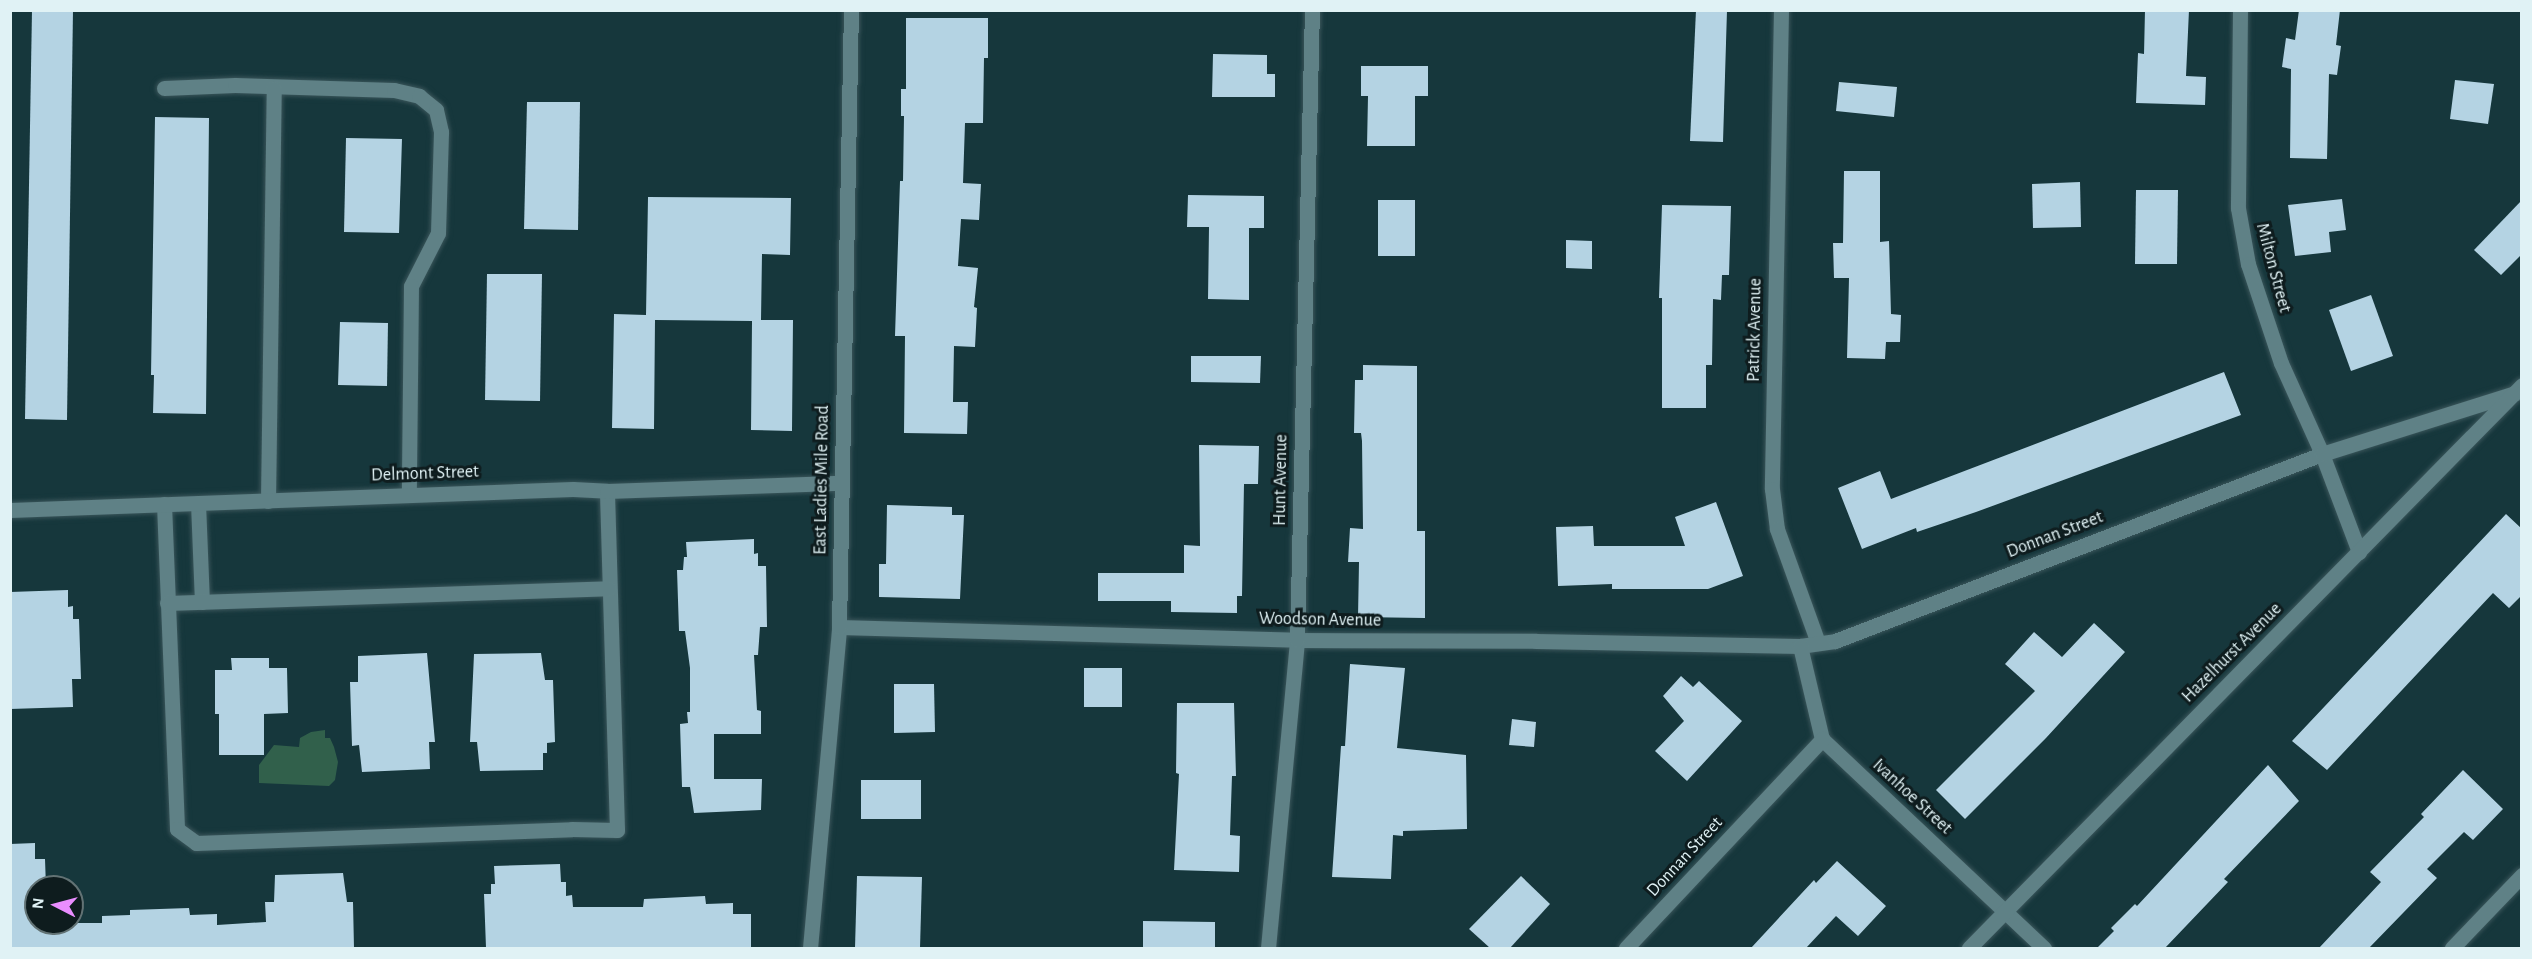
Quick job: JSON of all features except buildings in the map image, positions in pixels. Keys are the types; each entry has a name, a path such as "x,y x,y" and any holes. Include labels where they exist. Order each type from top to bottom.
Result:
{"street":[{"name":"East Ladies Mile Road","path":"810,948 839,627 851,10"},
{"name":"Hunt Avenue","path":"1268,948 1297,640 1312,10"},
{"name":"Patrick Avenue","path":"1781,10 1772,489 1777,529 1818,643"},
{"name":"Milton Street","path":"2240,10 2238,208 2248,264 2281,363 2322,454 2359,552"},
{"path":"164,88 235,85 409,92 429,103 440,120 438,233 411,286 410,494"},
{"path":"268,501 274,88"},
{"path":"2322,454 2518,389"},
{"name":"Hazelhurst Avenue","path":"1969,948 2518,389"},
{"name":"Donnan Street","path":"1800,646 1835,641 2322,454"},
{"name":"Delmont Street","path":"10,510 410,494 573,489 607,491 841,483"},
{"path":"164,504 177,829 196,843 572,829 617,830 607,491"},
{"path":"198,503 202,602"},
{"path":"167,603 609,588"},
{"name":"Woodson Avenue","path":"839,627 1297,640 1800,646"},
{"path":"1800,646 1822,739"},
{"name":"Donnan Street","path":"1626,948 1822,739"},
{"name":"Ivanhoe Street","path":"1822,739 2044,948"},
{"path":"2452,948 2522,874"}],"green space":[{"path":"325,730 325,738 330,738 338,762 335,780 329,786 259,783 259,765 274,745 299,747 300,738 311,732"}]}
